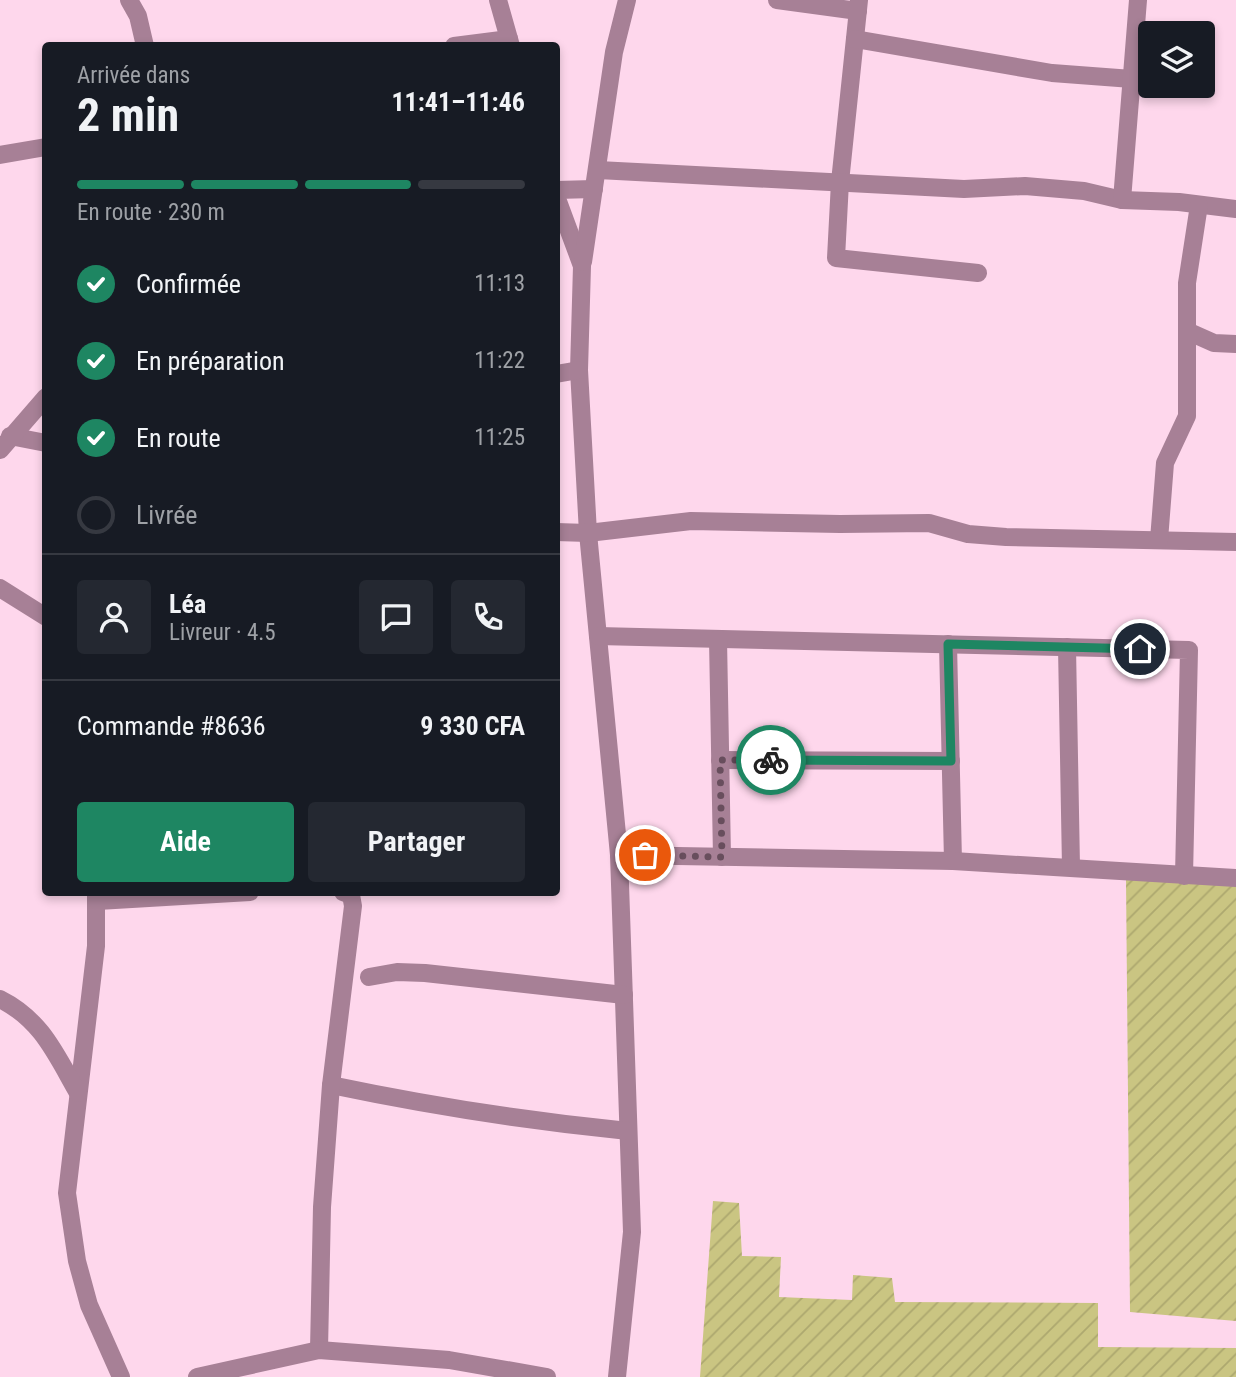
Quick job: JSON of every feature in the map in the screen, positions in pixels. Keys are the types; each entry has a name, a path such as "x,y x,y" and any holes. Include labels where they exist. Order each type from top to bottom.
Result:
{"street":[{"path":"129,0 138,16 144,42"},
{"path":"498,0 510,42"},
{"path":"617,1377 632,1231 619,855 588,533 579,370 582,266 614,52 627,0"},
{"path":"777,0 859,6 840,182 836,258 978,273"},
{"path":"1122,200 1138,0"},
{"path":"855,39 1052,73 1132,79"},
{"path":"0,155 42,148"},
{"path":"598,170 964,189 1026,186 1084,191 1122,200 1236,209"},
{"path":"560,190 594,190"},
{"path":"1159,540 1165,463 1187,416 1187,283 1199,205"},
{"path":"560,207 582,266"},
{"path":"1187,331 1214,343 1236,344"},
{"path":"560,373 579,370"},
{"path":"5,443 42,401"},
{"path":"5,443 42,443"},
{"path":"560,532 588,533 691,521 929,523 968,534 1236,541"},
{"path":"0,587 42,614"},
{"path":"598,636 1189,650 1184,876"},
{"path":"718,639 722,857"},
{"path":"948,644 953,861"},
{"path":"1068,647 1071,867"},
{"path":"720,760 951,761"},
{"path":"619,855 953,861 1236,878"},
{"path":"121,1377 89,1305 77,1261 67,1193 96,946 97,897 128,896"},
{"path":"319,1350 322,1207 331,1085 351,930 353,906 350,896"},
{"path":"369,977 397,972 425,973 624,995"},
{"path":"0,999 11,1004 43,1032 78,1093"},
{"path":"331,1085 412,1102 530,1121 628,1130"},
{"path":"197,1377 319,1350 447,1369 547,1377"}],"shaded area":[{"path":"1126,879 1236,884 1236,1321 1130,1312"},
{"path":"713,1201 739,1203 742,1256 781,1257 779,1297 852,1300 853,1275 892,1278 895,1302 1098,1303 1098,1347 1236,1348 1236,1377 700,1377"}],"way so far":[{"path":"645,855 722,857 720,760 771,760"}],"route":[{"path":"771,760 951,761 948,644 1140,649"}]}
